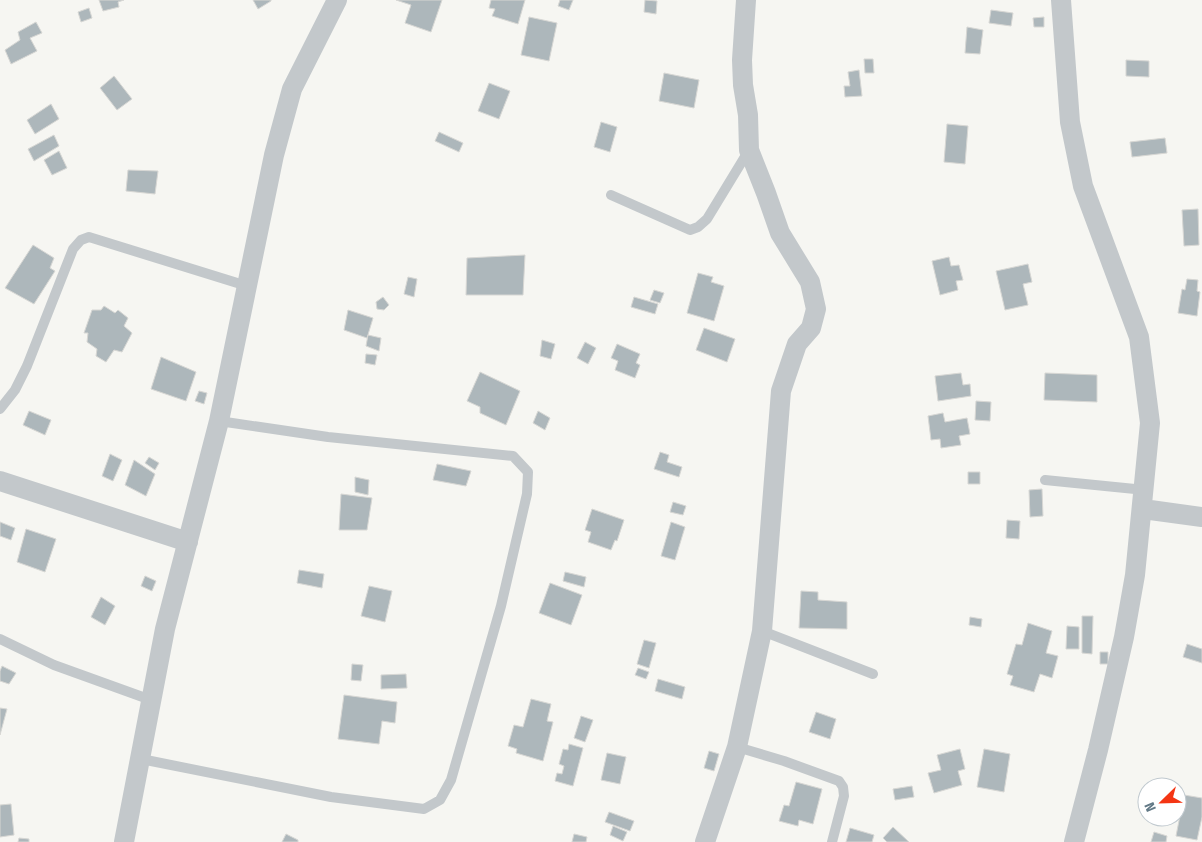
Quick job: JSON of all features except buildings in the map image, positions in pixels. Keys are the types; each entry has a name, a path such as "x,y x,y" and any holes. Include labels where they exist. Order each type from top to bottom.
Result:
{"street":[{"path":"124,842 165,629 219,421 274,155 292,89 337,0"},
{"path":"705,842 737,747 762,631 781,391 797,344 811,328 816,309 810,282 780,234 749,150 748,115 742,68 746,0"},
{"path":"1062,0 1070,122 1083,186 1139,337 1150,423 1135,575 1124,637 1098,750 1074,842"},
{"path":"0,481 188,542"},
{"path":"1144,499 1202,517"}],"lane":[{"path":"611,195 690,230 707,220 749,150"},
{"path":"0,409 15,390 27,366 73,248 82,240 89,237 247,286"},
{"path":"141,759 331,797 424,809 440,800 451,780 493,633 527,494 528,472 513,456 347,439 219,421"},
{"path":"1045,480 1144,499"},
{"path":"762,631 873,674"},
{"path":"0,639 54,665 151,700"},
{"path":"737,747 838,781 843,787 844,796 832,842"}]}
